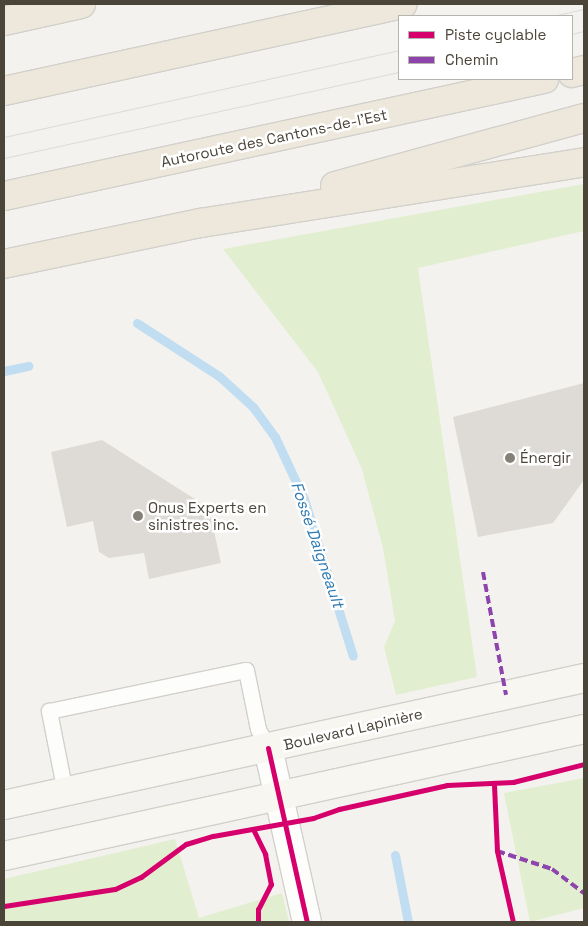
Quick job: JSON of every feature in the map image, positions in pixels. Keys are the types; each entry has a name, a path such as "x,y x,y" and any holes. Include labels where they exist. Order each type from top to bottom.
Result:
{"highway":[{"path":"4,21 82,4"},
{"path":"4,91 403,4"},
{"name":"Autoroute des Cantons-de-l'Est","path":"4,196 539,80"},
{"path":"201,223 584,118"},
{"path":"4,264 201,223 584,162"}],"main road":[{"name":"Boulevard Lapinière","path":"4,805 584,678"},
{"path":"4,856 584,729"}],"street":[{"path":"268,748 307,922"}],"lane":[{"path":"65,792 49,711 246,670 258,730 268,748"}],"green space":[{"path":"584,184 584,231 418,268 477,677 396,695 384,647 395,621 383,548 362,469 318,372 223,249"},
{"path":"584,778 584,908 530,922 504,793"},
{"path":"175,839 199,918 282,893 289,922 4,922 4,879"}],"building":[{"path":"584,383 584,480 553,523 478,537 453,417"},
{"name":"Onus Experts en sinistres inc.","path":"102,440 209,508 221,563 149,579 144,553 109,558 99,552 93,521 67,527 51,452"}],"waterway":[{"name":"Fossé Daigneault","path":"137,323 219,376 253,407 275,437 304,499 353,656"},
{"path":"4,371 28,366"},
{"name":"Fossé Daigneault","path":"395,855 408,922"}],"tram line":[{"path":"557,15 584,9"},
{"path":"573,34 584,31"},
{"path":"4,137 398,50"},
{"path":"4,158 398,72"}],"marked path":[{"path":"483,572 506,695"},
{"path":"497,851 552,869 584,893"}],"cycle path":[{"path":"268,748 307,922"},
{"path":"4,906 115,889 141,877 186,844 213,836 313,818 339,809 447,785 513,782 584,764"},
{"path":"494,785 497,851 513,922"},
{"path":"253,829 265,854 271,884 258,909 258,922"}],"place":[{"name":"Énergir","path":"510,458"},
{"name":"Onus Experts en sinistres inc.","path":"138,516"}]}
